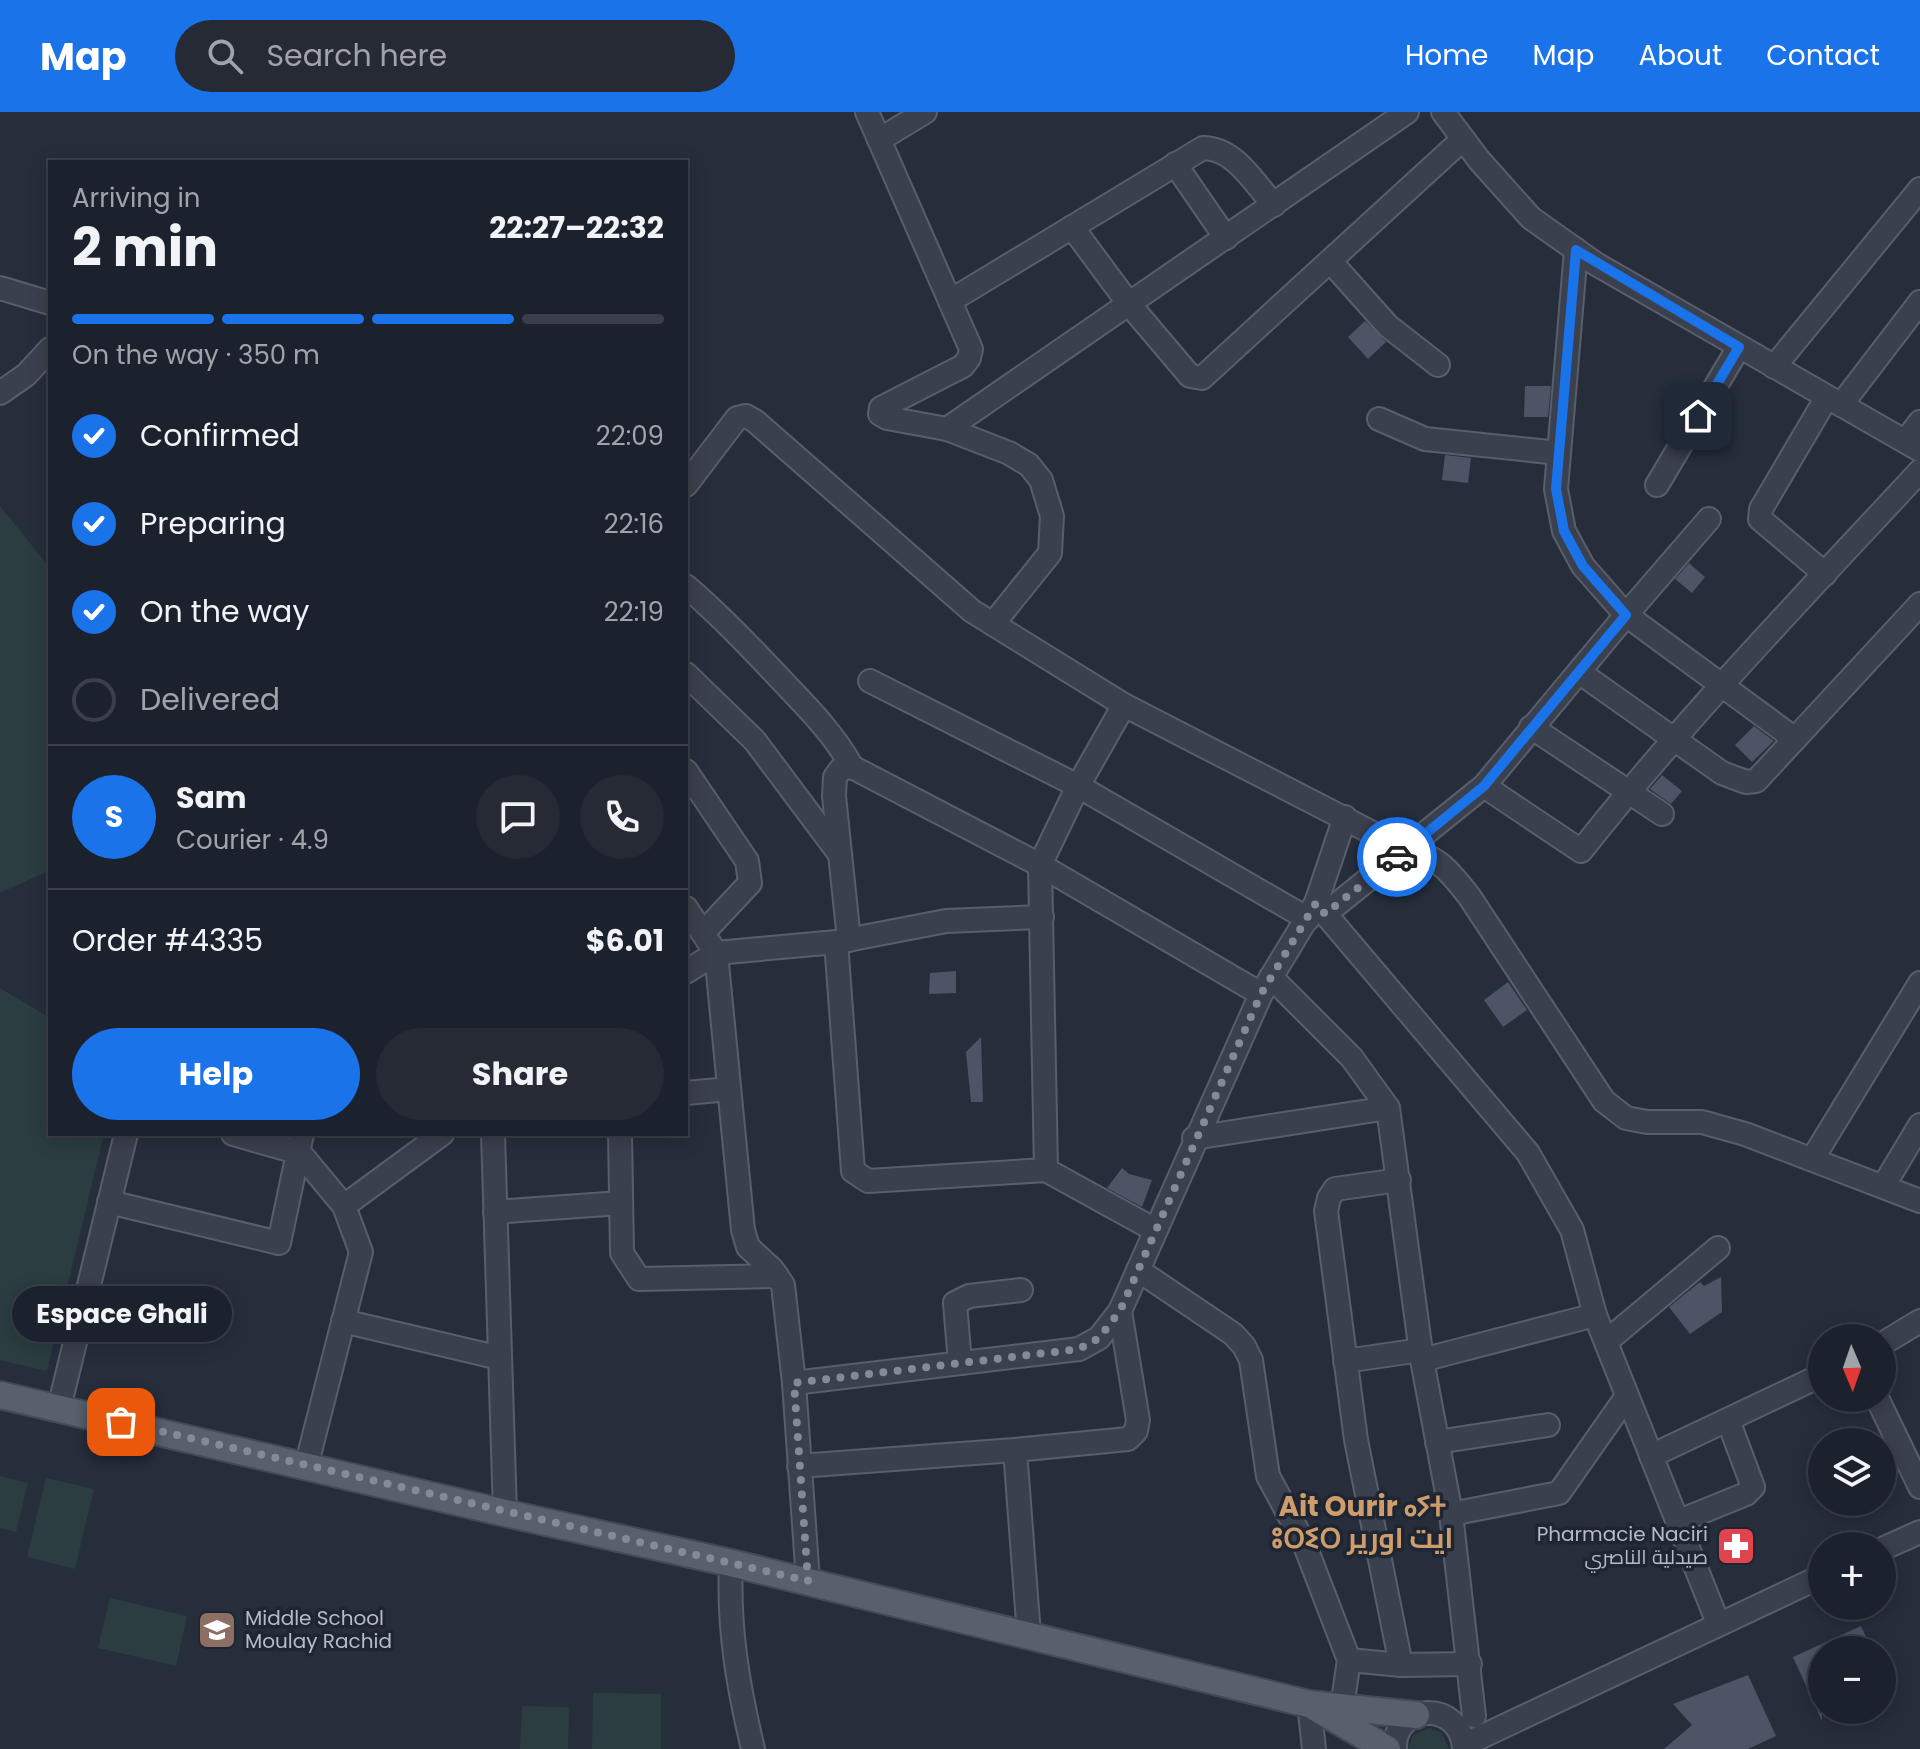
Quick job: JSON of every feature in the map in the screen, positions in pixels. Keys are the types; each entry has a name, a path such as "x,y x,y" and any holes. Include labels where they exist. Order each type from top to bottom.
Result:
{"main road":[{"path":"0,1395 808,1581 1309,1704 1416,1715"},
{"path":"1309,1704 1387,1749"}],"street":[{"path":"867,112 968,340 969,358 963,366 881,408 880,414 947,429 1009,453 1029,465 1041,480 1052,516 1050,553 993,624"},
{"path":"879,140 925,112"},
{"path":"947,429 1407,112"},
{"path":"1443,112 1531,218 1576,250 1912,445 1920,422"},
{"path":"1072,227 1129,304 1190,376 1202,378 1463,139"},
{"path":"950,301 1203,148 1218,148 1232,157 1274,205"},
{"path":"1175,164 1226,238"},
{"path":"1774,367 1920,189"},
{"path":"1576,250 1556,489 1564,531 1583,566 1626,615 1795,739"},
{"path":"1331,262 1388,326 1438,365"},
{"path":"0,288 48,302"},
{"path":"1825,574 1760,519 1761,509 1834,401 1920,302"},
{"path":"1657,485 1739,347"},
{"path":"0,393 26,375 48,351"},
{"path":"688,482 737,418 746,416 755,421 972,611 1124,705 1407,849 1428,854 1445,865 1477,908 1604,1101 1626,1118 1647,1122 1702,1122 1813,1158 1920,1201"},
{"path":"1379,419 1425,439 1559,453"},
{"path":"1484,786 1581,851 1628,791 1722,684 1920,471"},
{"path":"1316,912 1407,849 1484,786 1709,519"},
{"path":"688,588 732,627 822,723 852,767 1266,985 1352,1058 1388,1108 1422,1355 1451,1514 1470,1664 1460,1731 1464,1747 1808,1582"},
{"path":"1579,672 1722,773 1746,782 1756,781 1920,604"},
{"path":"688,676 755,741 840,854"},
{"path":"870,681 1078,786 1316,912 1528,1153 1572,1230 1595,1315 1718,1623"},
{"path":"1046,1170 1040,865 1078,786 1124,705"},
{"path":"1531,727 1662,814"},
{"path":"852,767 841,769 835,777 834,796 840,854 853,1171 868,1181 1046,1170 1155,1230"},
{"path":"688,774 747,861 750,873 750,883 703,933"},
{"path":"794,1383 1079,1349 1099,1338 1120,1311 1194,1138 1266,985 1316,912 1345,817"},
{"path":"688,911 716,953 743,1230 748,1247 783,1285 794,1383 808,1581"},
{"path":"688,971 716,953 843,941 946,921 1042,917"},
{"path":"1813,1158 1920,983"},
{"path":"688,1093 729,1089"},
{"path":"1194,1138 1388,1108"},
{"path":"1884,1185 1920,1125"},
{"path":"59,1408 126,1136"},
{"path":"248,1136 301,1143 344,1206 361,1252 306,1467"},
{"path":"344,1206 439,1136"},
{"path":"493,1136 505,1513"},
{"path":"620,1136 622,1253 639,1279 777,1276"},
{"path":"109,1202 279,1243 301,1143"},
{"path":"1399,1180 1335,1189 1326,1211 1356,1440 1401,1665"},
{"path":"495,1212 621,1203"},
{"path":"1607,1341 1718,1248"},
{"path":"1138,1270 1233,1334 1251,1360 1268,1476 1304,1543 1349,1660 1342,1707"},
{"path":"960,1363 955,1303 969,1296 1021,1290"},
{"path":"799,1466 1128,1439 1136,1431 1138,1420 1120,1311"},
{"path":"1345,1361 1422,1355 1595,1315"},
{"path":"343,1321 500,1358"},
{"path":"1896,1336 1920,1321"},
{"path":"1651,1456 1808,1382"},
{"path":"1451,1514 1559,1493 1627,1396"},
{"path":"1884,1412 1920,1487"},
{"path":"1677,1522 1746,1494 1753,1487 1728,1420"},
{"path":"1437,1442 1548,1425"},
{"path":"1015,1450 1029,1635"},
{"path":"1896,1543 1920,1532"},
{"path":"731,1563 729,1611 736,1676 753,1749"},
{"path":"1349,1660 1401,1665 1470,1664"},
{"path":"1395,1749 1399,1731 1416,1715 1435,1713 1463,1718 1558,1701"},
{"path":"1309,1704 1314,1749"}],"shaded area":[{"path":"0,506 48,566 48,871 0,893"},
{"path":"0,988 48,1017 48,1136 104,1136 47,1371 0,1360"},
{"path":"0,1476 28,1483 16,1532 0,1528"},
{"path":"46,1478 94,1489 75,1569 27,1557"},
{"path":"110,1598 187,1616 176,1666 98,1648"},
{"path":"593,1693 661,1694 661,1749 592,1749"},
{"path":"522,1706 569,1707 568,1749 520,1749"},
{"path":"1430,1728 1442,1733 1449,1749 1408,1749 1413,1735"}],"building":[{"path":"1365,321 1386,342 1368,359 1348,337"},
{"path":"1525,386 1551,386 1548,417 1524,417"},
{"path":"1445,455 1471,458 1468,483 1442,480"},
{"path":"1689,563 1705,577 1692,593 1675,579"},
{"path":"1754,726 1774,741 1752,762 1735,745"},
{"path":"1662,775 1682,791 1671,804 1650,789"},
{"path":"956,971 956,993 929,994 930,973"},
{"path":"1508,982 1527,1010 1503,1027 1484,1000"},
{"path":"981,1037 983,1102 971,1102 966,1052"},
{"path":"1122,1168 1129,1174 1152,1180 1142,1207 1107,1188"},
{"path":"1721,1277 1722,1312 1690,1334 1669,1307 1700,1282 1704,1286"},
{"path":"1861,1626 1866,1636 1839,1636"},
{"path":"1808,1650 1808,1690 1793,1657"},
{"path":"1748,1675 1776,1736 1748,1749 1664,1749 1692,1725 1673,1704"}],"way so far":[{"path":"121,1422 808,1581 794,1383 1079,1349 1099,1338 1120,1311 1194,1138 1261,994 1316,903 1325,914 1397,857"}],"place":[{"name":"Espace Ghali","path":"121,1422"},
{"name":"Pharmacie Naciri صيدلية الناصري","path":"1736,1546"},
{"name":"Middle School Moulay Rachid","path":"217,1630"}],"district":[{"name":"Ait Ourir ⴰⵢⵜ ⵓⵔⵉⵔ ايت اورير","path":"1362,1522"}],"route":[{"path":"1397,857 1484,786 1626,615 1583,566 1564,531 1556,489 1576,250 1739,347 1698,416"}]}
